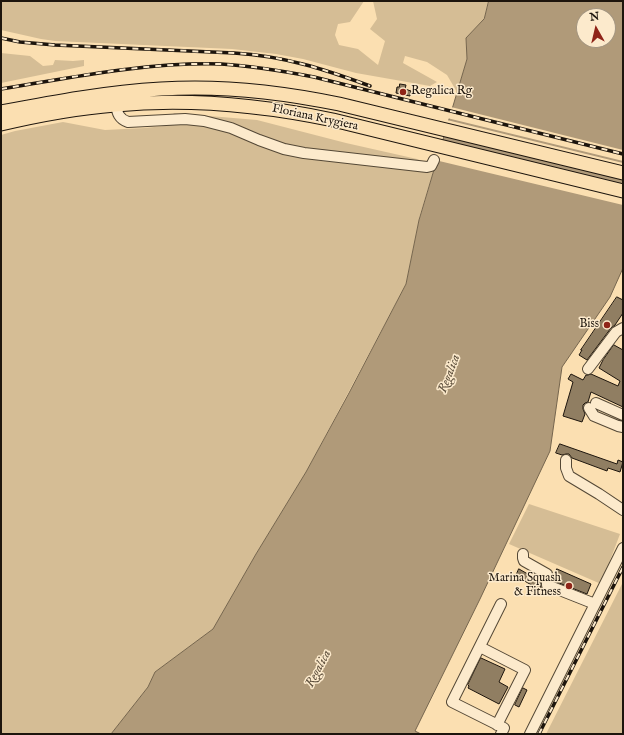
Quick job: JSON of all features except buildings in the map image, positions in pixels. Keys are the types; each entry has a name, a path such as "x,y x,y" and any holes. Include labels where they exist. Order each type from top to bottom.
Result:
{"main road":[{"name":"Floriana Krygiera","path":"1,112 122,92 162,89 213,88 250,91 301,97 339,104 623,173"},
{"name":"Floriana Krygiera","path":"1,124 68,111 116,104 207,102 261,107 340,122 623,191"}],"street":[{"path":"116,104 119,117 128,122 185,119 204,121 231,128 284,149 304,153 427,167 431,166 434,160"},
{"path":"588,369 616,332 623,328"},
{"path":"623,415 593,405 594,416 623,427"},
{"path":"566,460 566,468 569,476 623,510"},
{"path":"530,734 623,548"},
{"path":"523,554 524,561 547,574 547,585 595,604"},
{"path":"480,647 525,670 499,729 452,702 501,604"}],"shaded area":[{"path":"1,1 364,1 350,22 338,24 335,35 339,45 358,49 378,65 385,41 370,29 377,19 373,1 489,1 484,19 466,38 467,59 457,92 447,75 427,62 405,56 403,63 437,82 430,86 356,73 303,59 232,49 55,41 41,39 1,30"},
{"path":"1,53 30,56 43,66 53,65 55,60 84,60 84,66 1,83"},
{"path":"174,113 257,120 346,143 417,159 435,166 420,215 406,284 306,472 256,554 213,629 155,672 148,687 111,734 1,734 1,135 63,122 105,130 164,126"},
{"path":"529,504 620,534 601,584 509,544"},
{"path":"623,582 623,734 546,734"}],"water":[{"name":"Regalica","path":"489,1 623,1 623,268 610,297 562,367 550,451 480,599 415,731 421,734 111,734 148,687 155,672 213,629 256,554 306,472 406,284 419,220 467,59 466,38 484,19"}],"pier":[{"path":"451,107 623,150 623,161 447,118"},
{"path":"447,120 623,163 623,180 442,136"},
{"path":"441,141 623,185 623,205 435,160"}],"railway":[{"path":"1,38 20,42 55,45 234,53 270,57 304,64 370,86"},
{"path":"1,89 83,75 166,65 221,64 245,66 314,77 623,154"},
{"path":"539,734 623,567"}],"place":[{"name":"Regalica Rg","path":"403,92"},
{"name":"Biss","path":"607,325"},
{"name":"Marina Squash & Fitness","path":"569,586"}]}
